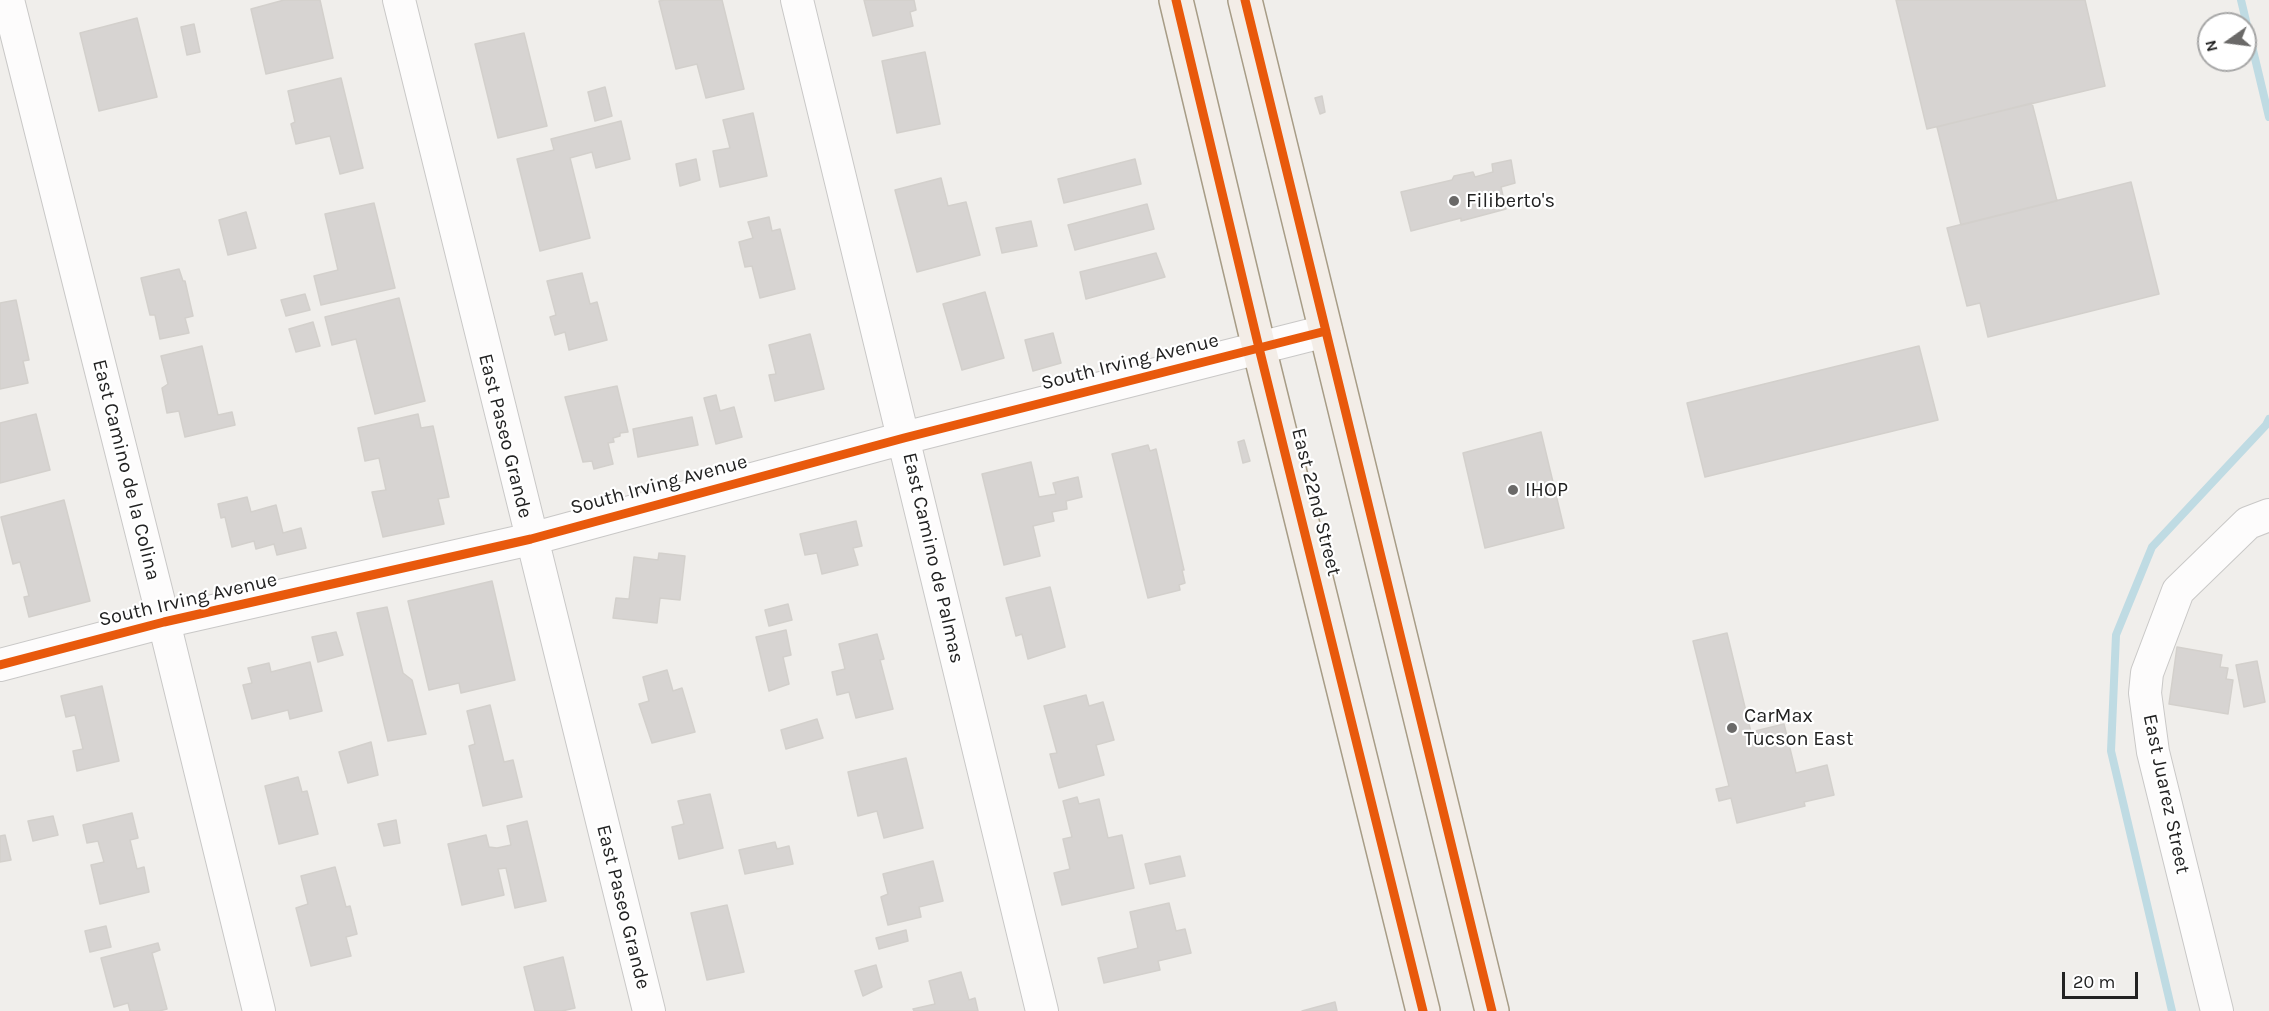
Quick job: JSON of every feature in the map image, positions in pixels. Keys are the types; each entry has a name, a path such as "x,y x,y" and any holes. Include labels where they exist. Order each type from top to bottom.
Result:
{"main road":[{"name":"East 22nd Street","path":"1176,0 1259,348 1423,1011"},
{"path":"1245,0 1492,1011"}],"street":[{"name":"East Camino de la Colina","path":"8,0 259,1011"},
{"name":"East Paseo Grande","path":"399,0 649,1011"},
{"name":"East Camino de Palmas","path":"797,0 1042,1011"},
{"name":"South Irving Avenue","path":"0,665 164,622 531,539 904,438 1326,331"},
{"name":"East Juarez Street","path":"2217,1011 2153,752 2145,693 2151,663 2178,591 2248,523 2269,514"}],"building":[{"path":"284,0 320,0 333,58 266,74 251,9"},
{"path":"722,0 744,89 706,98 697,64 676,69 659,1"},
{"path":"864,0 914,0 916,10 910,12 913,26 873,36"},
{"path":"1896,0 2085,0 2105,86 1927,129"},
{"path":"137,18 157,97 99,111 80,33"},
{"path":"194,24 200,52 187,55 181,27"},
{"path":"524,33 547,126 498,138 475,44"},
{"path":"925,52 940,124 897,133 882,61"},
{"path":"341,78 363,168 340,174 330,136 296,144 291,124 295,122 288,91"},
{"path":"605,87 612,116 595,121 588,92"},
{"path":"1322,96 1325,112 1320,114 1315,98"},
{"path":"2032,103 2057,201 1961,225 1937,127"},
{"path":"753,113 767,176 720,187 713,151 730,148 723,120"},
{"path":"621,121 630,159 596,168 592,152 570,158 590,238 540,251 517,159 554,150 551,139"},
{"path":"696,159 700,180 680,186 676,164"},
{"path":"1135,159 1141,184 1064,203 1058,179"},
{"name":"Filiberto's","path":"1511,160 1515,183 1501,187 1506,209 1411,231 1401,192 1452,180 1454,176 1473,172 1475,177 1493,172 1492,164"},
{"path":"941,178 948,206 966,202 980,255 917,272 895,190"},
{"path":"2131,182 2159,294 1988,337 1980,303 1967,306 1947,228"},
{"path":"374,203 395,288 321,305 314,276 338,270 325,214"},
{"path":"1147,204 1154,229 1075,250 1068,225"},
{"path":"246,212 256,248 228,255 219,220"},
{"path":"769,217 772,231 780,229 795,289 760,298 752,266 745,267 739,242 753,238 748,222"},
{"path":"1031,221 1037,246 1002,253 996,228"},
{"path":"1156,253 1165,277 1086,299 1080,272"},
{"path":"179,269 185,281 193,316 185,318 189,333 160,339 155,315 150,315 141,278"},
{"path":"582,273 590,304 597,302 607,340 569,350 565,332 555,335 550,317 556,315 547,281"},
{"path":"985,292 1004,358 962,370 943,304"},
{"path":"305,294 310,310 286,316 281,300"},
{"path":"399,298 425,401 375,414 356,339 332,345 325,317"},
{"path":"16,300 29,360 23,361 28,383 0,389 0,303"},
{"path":"313,322 320,346 296,352 289,329"},
{"path":"1053,333 1061,363 1033,371 1025,340"},
{"path":"810,334 824,389 775,401 769,375 776,374 769,345"},
{"path":"202,346 218,415 232,412 235,425 185,437 179,411 167,413 162,388 168,384 161,356"},
{"path":"1919,346 1938,420 1705,477 1687,403"},
{"path":"617,386 628,432 620,433 620,436 613,438 614,442 608,443 613,464 594,469 592,461 583,462 565,397"},
{"path":"716,395 720,411 734,407 742,437 716,444 704,398"},
{"path":"36,414 50,470 0,483 0,423"},
{"path":"418,414 421,428 433,426 449,497 438,499 444,524 383,537 372,492 386,490 379,458 365,461 358,428"},
{"path":"692,417 698,445 638,457 633,429"},
{"name":"IHOP","path":"1541,432 1564,528 1485,548 1463,453"},
{"path":"1244,440 1250,461 1243,463 1238,442"},
{"path":"1148,445 1150,451 1156,449 1185,583 1179,585 1180,590 1148,598 1112,454"},
{"path":"1031,462 1039,497 1056,494 1053,483 1078,477 1082,497 1066,501 1067,509 1052,512 1054,521 1033,526 1040,556 1004,565 982,474"},
{"path":"247,497 251,512 276,505 283,533 301,528 306,548 277,555 274,544 256,549 254,541 232,547 225,517 221,518 218,504"},
{"path":"64,500 90,601 29,617 24,597 29,596 20,562 13,564 1,517"},
{"path":"856,521 862,546 853,548 858,565 822,574 817,553 805,555 800,534"},
{"path":"659,553 685,556 680,600 660,598 657,623 613,618 616,598 629,599 634,557 658,560"},
{"path":"492,581 515,680 461,693 459,683 429,690 408,601"},
{"path":"1050,587 1065,647 1028,659 1022,634 1016,636 1006,598"},
{"path":"788,604 792,620 769,626 765,610"},
{"path":"387,607 403,673 412,680 426,734 388,741 357,613"},
{"path":"786,630 791,655 783,657 789,684 769,691 756,637"},
{"path":"336,632 343,655 318,662 312,637"},
{"name":"CarMax Tucson East","path":"1727,633 1751,732 1784,724 1796,773 1827,765 1834,795 1804,802 1805,806 1737,823 1731,798 1719,801 1716,789 1729,786 1693,641"},
{"path":"877,634 884,659 880,660 893,709 856,718 849,692 837,695 832,672 845,669 839,644"},
{"path":"2177,647 2222,655 2220,667 2228,668 2226,679 2233,680 2228,714 2169,704"},
{"path":"2257,661 2265,702 2244,707 2236,665"},
{"path":"310,662 322,711 290,719 288,710 252,719 243,685 252,683 248,668 269,663 271,672"},
{"path":"667,670 673,691 682,688 695,732 652,743 639,704 649,701 643,677"},
{"path":"102,686 119,761 77,771 73,751 83,749 75,715 66,717 61,696"},
{"path":"1086,695 1089,706 1103,702 1114,740 1096,745 1104,775 1059,788 1050,754 1057,753 1044,706"},
{"path":"490,705 504,762 513,760 522,797 483,806 469,746 475,744 467,711"},
{"path":"817,719 823,738 786,749 781,730"},
{"path":"371,742 378,775 348,783 339,752"},
{"path":"906,758 923,828 884,838 877,811 858,816 848,772"},
{"path":"298,777 302,792 307,791 318,834 279,844 265,786"},
{"path":"710,794 723,848 679,859 672,827 684,824 678,801"},
{"path":"1077,797 1079,804 1099,799 1108,838 1122,835 1134,888 1062,905 1054,873 1070,869 1063,839 1072,837 1063,801"},
{"path":"132,813 138,838 130,840 137,869 144,867 149,892 100,904 91,865 104,862 98,841 87,843 83,825"},
{"path":"53,816 58,835 33,841 28,821"},
{"path":"396,820 400,843 384,846 378,824"},
{"path":"527,821 546,901 515,908 506,868 498,869 504,895 462,905 448,844 486,835 489,847 511,845 507,826"},
{"path":"5,835 11,860 0,862 0,836"},
{"path":"775,842 777,849 789,846 793,864 745,874 739,850"},
{"path":"1180,856 1185,876 1150,884 1145,864"},
{"path":"933,861 943,901 919,907 921,917 888,925 881,897 888,894 883,874"},
{"path":"335,867 346,907 350,906 357,934 346,937 351,956 311,966 296,908 308,904 301,876"},
{"path":"1169,903 1176,931 1185,929 1191,953 1158,961 1160,970 1104,983 1098,958 1138,948 1130,912"},
{"path":"727,905 744,972 707,980 691,913"},
{"path":"106,926 111,947 90,952 85,931"},
{"path":"906,930 908,941 879,949 876,938"},
{"path":"158,943 160,950 152,953 167,1009 130,1011 128,1003 114,1007 101,958"},
{"path":"563,957 575,1008 562,1011 535,1011 524,967"},
{"path":"876,965 882,987 863,996 855,971"},
{"path":"961,972 969,1000 975,998 978,1011 914,1011 913,1009 935,1004 929,981"},
{"path":"1335,1002 1337,1011 1302,1011"}],"waterway":[{"path":"2241,0 2269,117"},
{"path":"2172,1011 2111,751 2116,635 2152,547 2266,425 2269,419"}],"cycle path":[{"path":"1176,0 1259,348 1423,1011"},
{"path":"1245,0 1492,1011"},
{"path":"0,665 164,622 531,539 904,438 1326,331"}],"place":[{"name":"Filiberto's","path":"1454,201"},
{"name":"IHOP","path":"1513,490"},
{"name":"CarMax Tucson East","path":"1732,728"}]}
